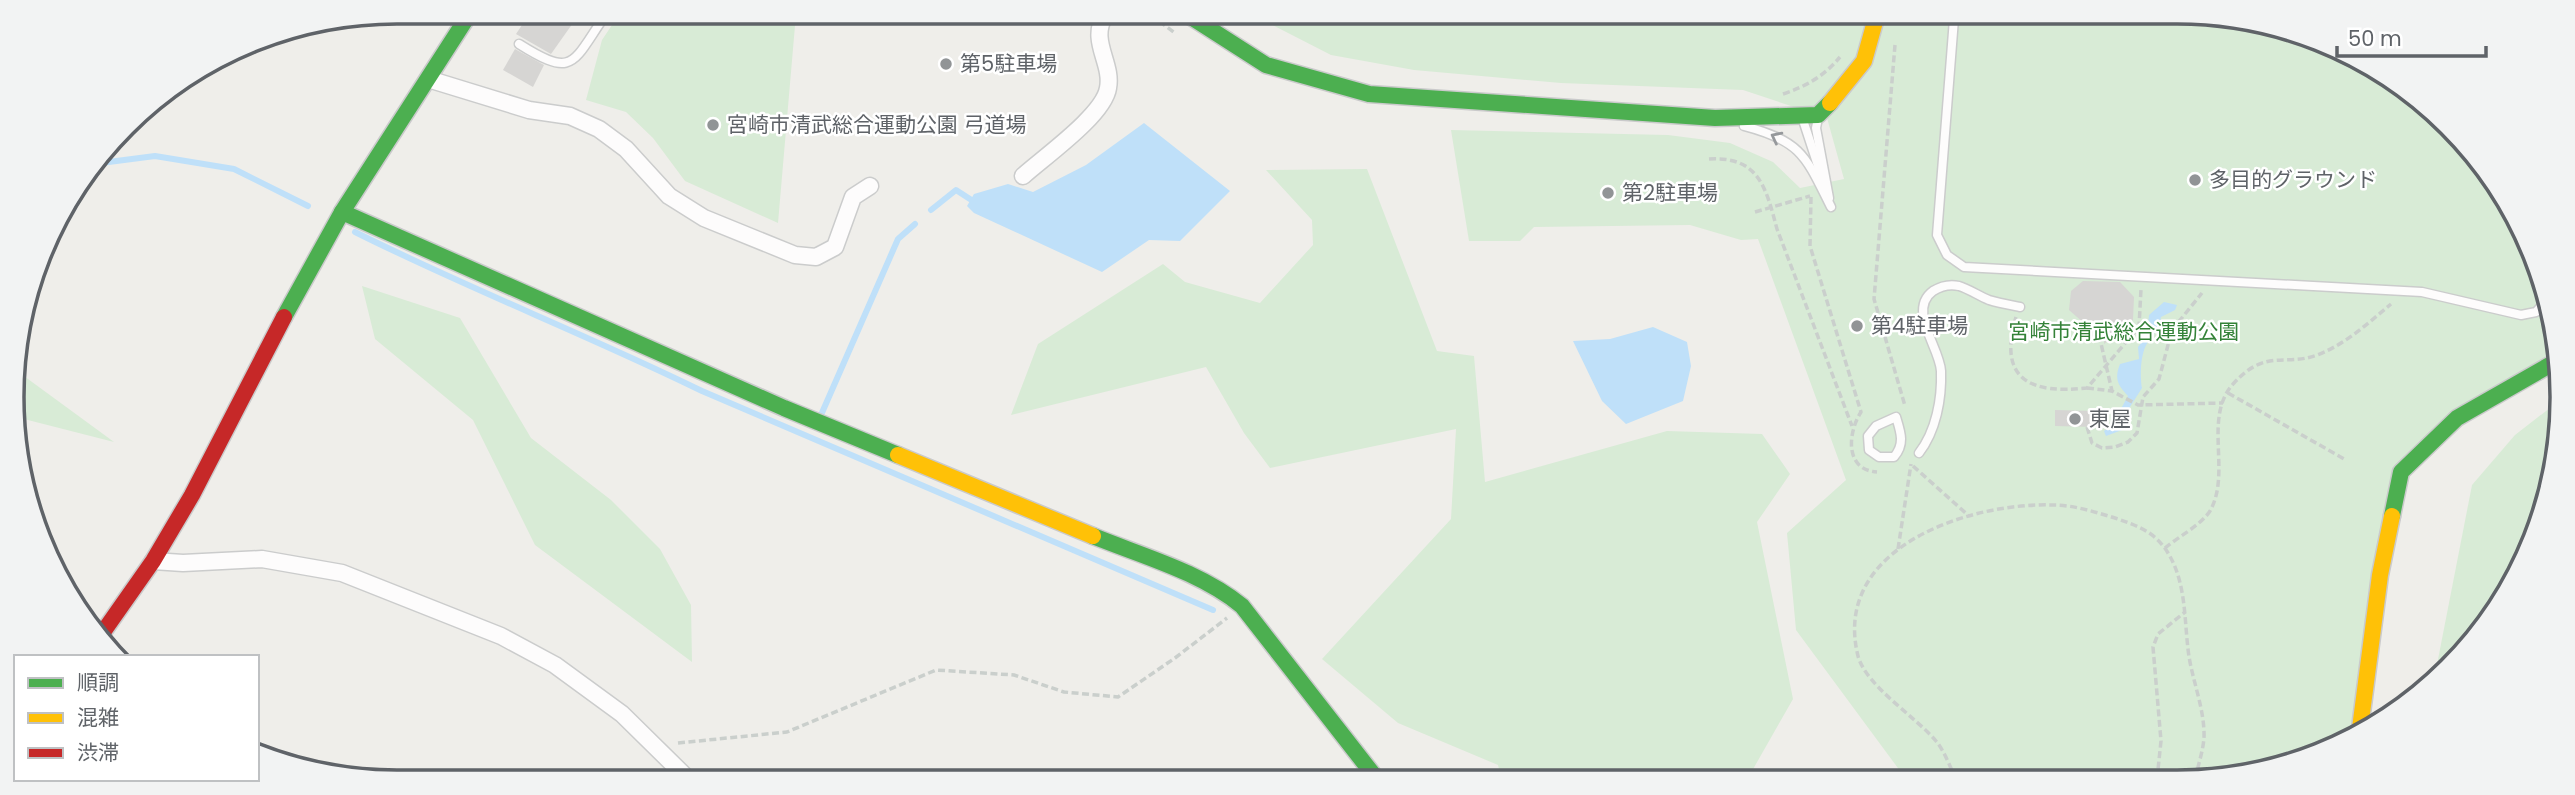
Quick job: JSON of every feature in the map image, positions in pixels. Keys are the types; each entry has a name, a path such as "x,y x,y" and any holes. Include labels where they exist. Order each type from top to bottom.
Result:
{"street":[{"path":"102,626 153,561 210,463 310,268 342,212 463,24"},
{"path":"1023,176 1103,104 1109,86 1098,40 1100,24"},
{"path":"1202,24 1266,65 1369,94 1715,118 1818,115 1860,72 1874,44 1875,24"},
{"path":"428,79 529,110 570,116 599,129 626,149 669,196 704,218 795,255 816,257 835,247 853,197 870,186"},
{"path":"342,212 784,408 1181,572 1230,596 1241,606 1370,770"},
{"path":"2361,723 2380,575 2401,472 2457,418 2549,365"},
{"path":"153,561 183,563 262,559 342,573 501,636 555,665 622,714 679,770"}],"lane":[{"path":"519,44 551,64 566,65 575,58 599,24"},
{"path":"1954,24 1937,234 1947,255 1964,267 2406,292 2521,314 2536,312 2539,308"},
{"path":"1801,115 1831,208"},
{"path":"1818,115 1816,128 1831,208"},
{"path":"1715,118 1776,134 1807,158 1831,208"},
{"path":"1919,453 1930,439 1940,393 1941,368 1923,315 1924,302 1932,292 1943,286 1959,286 1988,300 2020,307"},
{"path":"1896,417 1902,435 1901,449 1894,457 1879,457 1869,450 1868,436 1876,426 1896,417"}],"path":[{"path":"1896,32 1874,299 1908,415"},
{"path":"1782,94 1805,87 1828,71 1843,53"},
{"path":"1709,159 1726,158 1757,175 1772,207 1852,426"},
{"path":"1755,212 1811,195 1810,246 1861,412 1852,426 1849,445 1855,460 1868,471 1879,472"},
{"path":"2087,388 2139,327 2141,277"},
{"path":"2087,427 2092,443 2102,448 2128,442 2137,433 2146,392 2159,379 2172,330 2201,297 2205,280"},
{"path":"2165,548 2209,513 2220,486 2218,434 2223,403 2234,383 2267,359 2313,357 2340,346 2406,292"},
{"path":"2020,307 2010,337 2011,357 2020,375 2034,388 2112,391 2142,406 2223,403"},
{"path":"2099,335 2112,391"},
{"path":"2228,393 2346,460"},
{"path":"1898,550 1911,464 1919,453"},
{"path":"1900,468 1911,464"},
{"path":"1911,464 1969,516"},
{"path":"1952,770 1939,744 1913,716 1876,684 1859,658 1854,617 1867,579 1898,550 1932,528 1969,516 2015,507 2054,505 2080,509 2144,528 2165,548 2180,582 2186,612 2188,651 2204,738 2198,770"},
{"path":"655,746 787,732 936,670 1014,675 1064,692 1118,696 1175,659 1241,606"},
{"path":"2158,770 2161,741 2152,647 2158,634 2186,612"}],"green space":[{"name":"宮崎市清武総合運動公園 弓道場","path":"613,24 795,24 778,223 685,181 653,138 626,112 586,100 602,40"},
{"name":"宮崎市清武総合運動公園","path":"1271,24 2178,24 2226,28 2274,37 2320,53 2385,87 2423,117 2458,152 2488,190 2522,255 2538,301 2549,365 2457,418 2401,472 2361,722 2320,742 2274,758 2202,770 1899,770 1796,630 1787,533 1846,480 1758,239 1741,240 1690,225 1534,227 1520,241 1469,241 1451,130 1668,135 1730,143 1773,162 1800,188 1844,179 1827,118 1743,90 1561,83 1414,70 1331,55"},
{"path":"1367,169 1437,351 1474,356 1485,482 1667,431 1762,434 1790,474 1757,522 1793,699 1753,770 1499,770 1498,765 1398,723 1322,659 1451,519 1456,429 1270,468 1244,433 1206,367 1011,415 1038,344 1163,264 1185,282 1260,303 1313,245 1312,220 1266,170"},
{"path":"362,286 460,318 531,438 611,500 660,549 691,605 692,662 535,545 473,420 375,339"},
{"path":"25,377 114,442 25,419"},
{"path":"2550,408 2547,446 2538,494 2522,540 2488,605 2437,665 2472,485 2515,435"}],"water":[{"path":"1144,123 1230,191 1180,241 1149,240 1102,272 974,213 967,206 974,194 1008,184 1033,192 1086,165"},
{"path":"2164,302 2177,305 2175,310 2161,317 2158,328 2145,347 2141,365 2142,388 2128,410 2122,430 2106,436 2104,431 2112,425 2128,396 2118,382 2120,364 2139,359 2138,347 2147,335 2149,315"},
{"path":"1653,327 1687,342 1691,366 1683,401 1626,424 1602,401 1573,341 1610,339"}],"building":[{"path":"523,24 572,24 551,54 516,34"},
{"path":"515,49 544,65 533,87 503,70"},
{"path":"2083,281 2120,282 2134,297 2133,320 2104,344 2105,325 2085,324 2069,310 2071,291"},
{"name":"東屋","path":"2055,410 2095,411 2095,427 2055,426"}],"waterway":[{"path":"109,162 155,156 234,169 308,206"},
{"path":"931,210 956,190 973,201"},
{"path":"821,415 898,239 915,224"},
{"path":"355,232 702,391 1213,610"}],"traffic: fast":[{"path":"284,317 342,212 463,24"},
{"path":"1202,24 1266,65 1369,94 1715,118 1818,115 1830,103"},
{"path":"342,212 784,408 898,455"},
{"path":"2392,516 2401,472 2457,418 2549,365"},
{"path":"1093,536 1190,574 1242,606 1370,770"}],"traffic: slow":[{"path":"1830,103 1864,61 1874,24"},
{"path":"898,455 1093,536"},
{"path":"2361,723 2380,575 2392,516"}],"traffic: jam":[{"path":"105,629 153,561 192,495 284,317"}],"place":[{"name":"第5駐車場","path":"946,64"},
{"name":"宮崎市清武総合運動公園 弓道場","path":"713,125"},
{"name":"多目的グラウンド","path":"2195,180"},
{"name":"第2駐車場","path":"1608,193"},
{"name":"第4駐車場","path":"1857,326"},
{"name":"東屋","path":"2075,419"}]}
